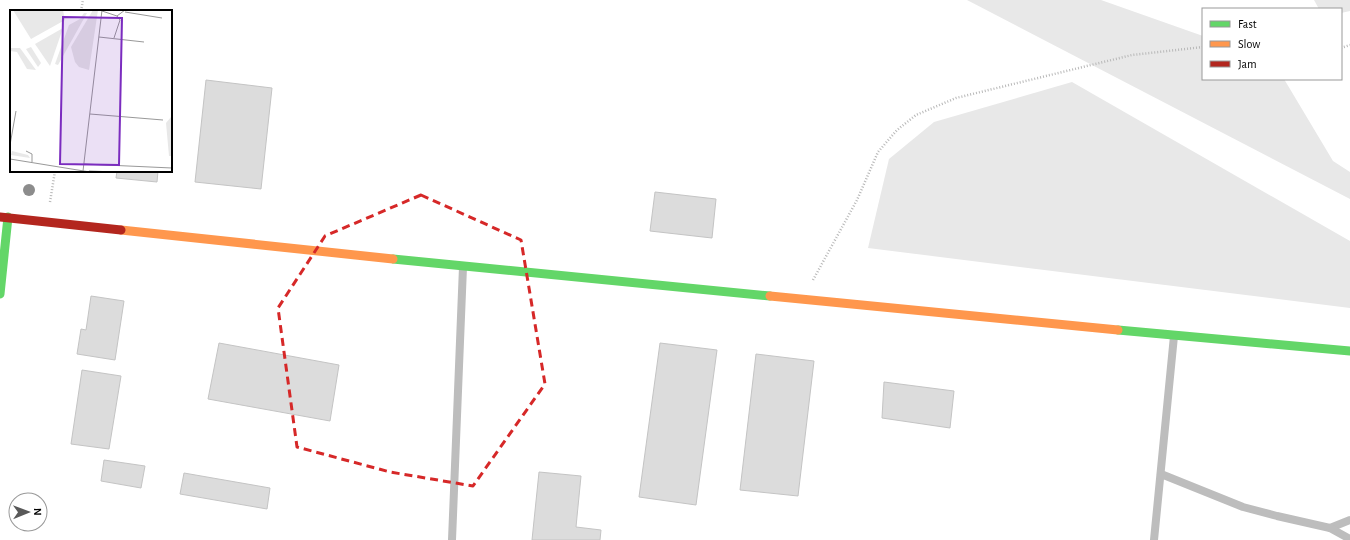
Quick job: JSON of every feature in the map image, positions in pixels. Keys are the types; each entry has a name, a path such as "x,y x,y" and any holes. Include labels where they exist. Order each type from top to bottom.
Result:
{"street":[{"path":"0,294 4,217 463,266 802,300 1174,336 1350,351"}],"lane":[{"path":"452,540 463,266"},
{"path":"1154,540 1174,336"},
{"path":"1161,474 1243,507 1330,528 1350,539"},
{"path":"1330,528 1350,520"}],"path":[{"path":"81,10 82,0"},
{"path":"802,300 857,200 878,152 897,130 916,116 956,98 1132,55 1202,47"},
{"path":"47,221 55,172"}],"highlighted area":[{"path":"421,195 521,240 545,384 473,486 390,472 297,447 278,308 325,236"}],"shaded area":[{"path":"967,0 1101,0 1202,36 1202,80 1285,80 1333,161 1350,172 1350,199"},
{"path":"1314,0 1350,0 1350,11 1342,13 1342,8 1318,8"},
{"path":"1072,82 1350,241 1350,308 868,248 889,159 934,122"}],"building":[{"path":"206,80 272,88 261,189 195,182"},
{"path":"117,172 158,172 157,182 116,178"},
{"path":"655,192 716,199 712,238 650,231"},
{"path":"91,296 124,301 115,360 77,354 81,329 86,330"},
{"path":"219,343 339,365 330,421 208,399"},
{"path":"660,343 717,350 696,505 639,497"},
{"path":"756,354 814,361 798,496 740,490"},
{"path":"82,370 121,376 109,449 71,444"},
{"path":"884,382 954,391 950,428 882,418"},
{"path":"104,460 145,466 141,488 101,481"},
{"path":"539,472 581,476 576,527 601,530 600,540 532,540"},
{"path":"184,473 270,488 267,509 180,494"}],"traffic: fast":[{"path":"0,294 8,217"},
{"path":"393,259 770,296"},
{"path":"1118,330 1350,351"}],"traffic: slow":[{"path":"121,230 393,259"},
{"path":"770,296 1118,330"}],"traffic: jam":[{"path":"0,217 121,230"}]}
